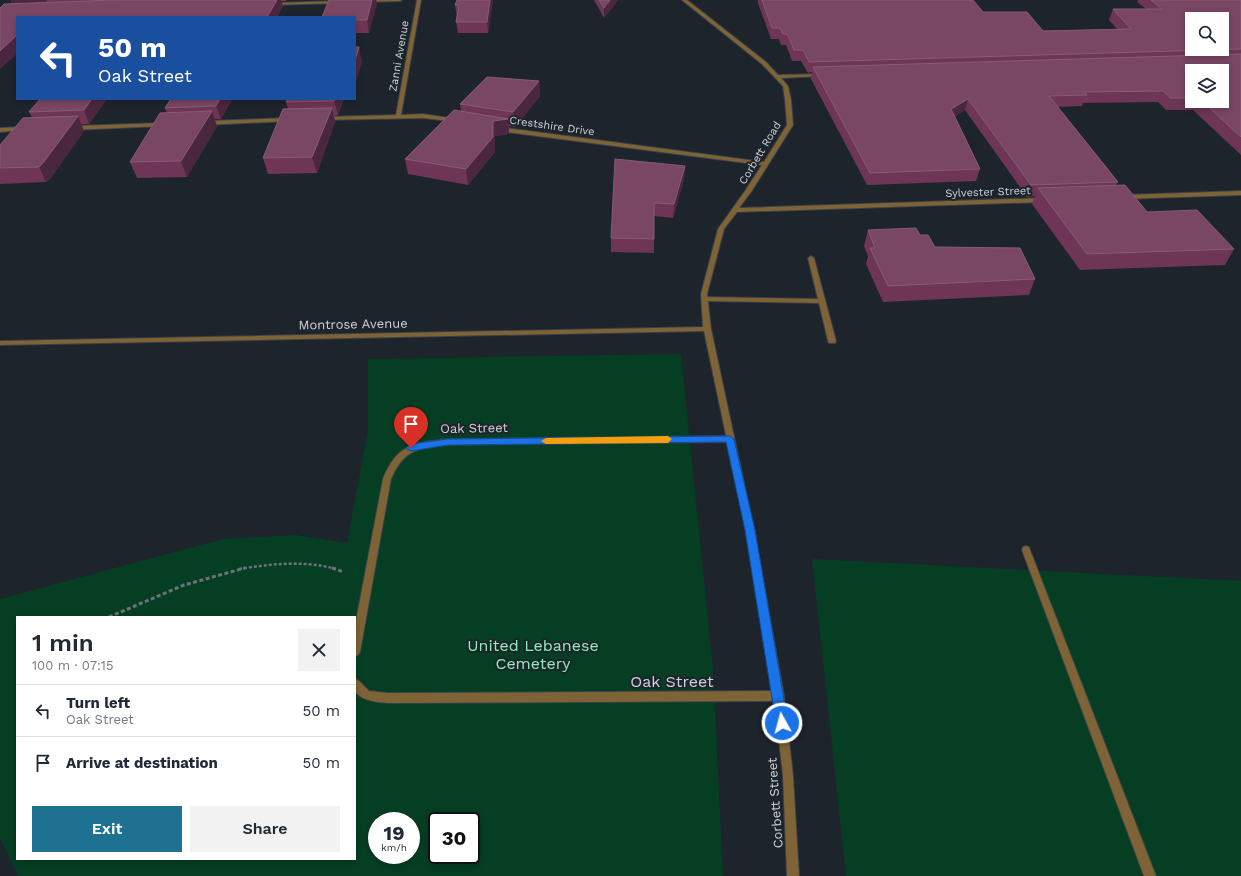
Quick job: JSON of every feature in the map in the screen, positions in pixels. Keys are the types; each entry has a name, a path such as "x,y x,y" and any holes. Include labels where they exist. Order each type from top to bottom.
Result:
{"street":[{"path":"360,1 400,0"},
{"name":"Zanni Avenue","path":"398,116 419,0"},
{"name":"Corbett Road","path":"684,0 764,63 785,86 790,125 766,164 721,229 711,264 705,299 707,329 713,352"},
{"path":"265,4 344,2"},
{"path":"776,77 832,75"},
{"path":"319,119 423,116 463,122"},
{"path":"199,123 295,120"},
{"path":"64,128 167,124"},
{"name":"Crestshire Drive","path":"492,128 766,164"},
{"path":"0,130 32,129"},
{"path":"1114,197 1241,193"},
{"name":"Sylvester Street","path":"735,210 1051,200"},
{"path":"811,258 820,301 832,341"},
{"path":"705,299 820,301"},
{"name":"Montrose Avenue","path":"0,343 707,329"},
{"name":"Corbett Street","path":"713,352 750,530 779,696 788,776 793,876"},
{"name":"Oak Street","path":"356,646 390,469 399,455 411,448 448,442 730,439"},
{"path":"1026,550 1150,876"},
{"name":"Oak Street","path":"356,685 361,692 369,696 388,698 779,696"}],"path":[{"path":"111,616 170,591 220,573 256,565 318,565 368,578"}],"green space":[{"name":"United Lebanese Cemetery","path":"681,354 713,670 723,876 18,876 0,838 0,599 223,539 296,535 347,543 368,430 368,359"},
{"path":"812,559 1241,581 1241,876 846,876"}],"building":[{"path":"114,0 277,0 268,16 16,16 16,36 0,51 0,8 4,4"},
{"path":"329,0 372,0 367,20 356,20 356,16 322,16"},
{"path":"457,0 490,0 487,22 456,22 459,5 455,5"},
{"path":"599,0 610,0 604,8"},
{"path":"762,0 973,0 983,12 1027,12 1043,31 1131,29 1113,9 1162,9 1151,0 1241,0 1241,49 1229,49 1229,12 1185,12 1185,51 809,62 803,50 794,50 787,34 783,34 780,28 772,28"},
{"path":"356,47 359,47 356,58"},
{"path":"1229,54 1241,54 1241,137 1210,108 1229,108 1229,64 1185,64 1185,98 1171,98 1163,91 1084,92 1087,95 1049,96 1118,182 1031,185 968,99 951,109 980,169 870,173 813,67 1185,56 1229,56"},
{"path":"487,77 539,81 513,112 460,104"},
{"path":"39,100 91,100 84,110 29,112"},
{"path":"170,100 219,100 216,106 165,108"},
{"path":"287,100 334,100 334,101 286,102"},
{"path":"332,108 312,157 263,158 283,109"},
{"path":"454,110 508,119 493,121 493,137 466,169 405,159"},
{"path":"212,111 181,161 130,162 160,113"},
{"path":"78,116 39,167 0,168 0,145 23,118"},
{"path":"615,159 685,166 674,204 654,203 654,239 611,238"},
{"path":"1125,185 1147,212 1197,210 1234,249 1087,254 1038,188"},
{"path":"916,228 920,235 928,235 935,247 1020,248 1035,279 888,286 870,248 875,248 868,230"}],"slow traffic":[{"path":"546,441 668,439"}],"route":[{"path":"411,448 419,445 448,442 730,439 750,530 779,696 782,723"}]}
